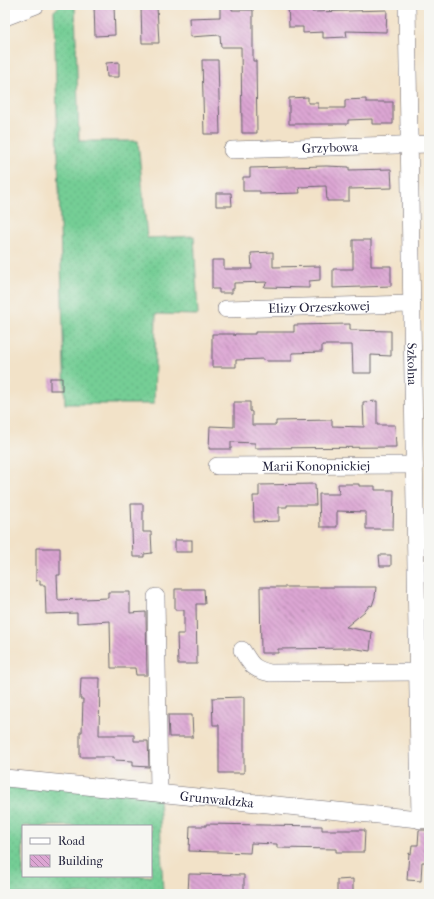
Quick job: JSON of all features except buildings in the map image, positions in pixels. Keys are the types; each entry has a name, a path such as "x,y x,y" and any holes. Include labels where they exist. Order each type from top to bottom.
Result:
{"street":[{"path":"5,18 36,5"},
{"name":"Szkolna","path":"406,5 417,672 424,820"},
{"name":"Grzybowa","path":"232,150 429,144"},
{"name":"Elizy Orzeszkowej","path":"226,310 411,304"},
{"name":"Marii Konopnickiej","path":"217,466 414,465"},
{"path":"156,597 159,793"},
{"path":"242,650 251,665 261,671 270,673 417,672"},
{"name":"Grunwaldzka","path":"5,778 424,820"}],"green space":[{"path":"60,5 75,5 79,141 138,141 147,238 194,236 198,315 156,314 154,404 65,404 54,11"},
{"path":"5,778 159,793 163,894 5,894"}]}
